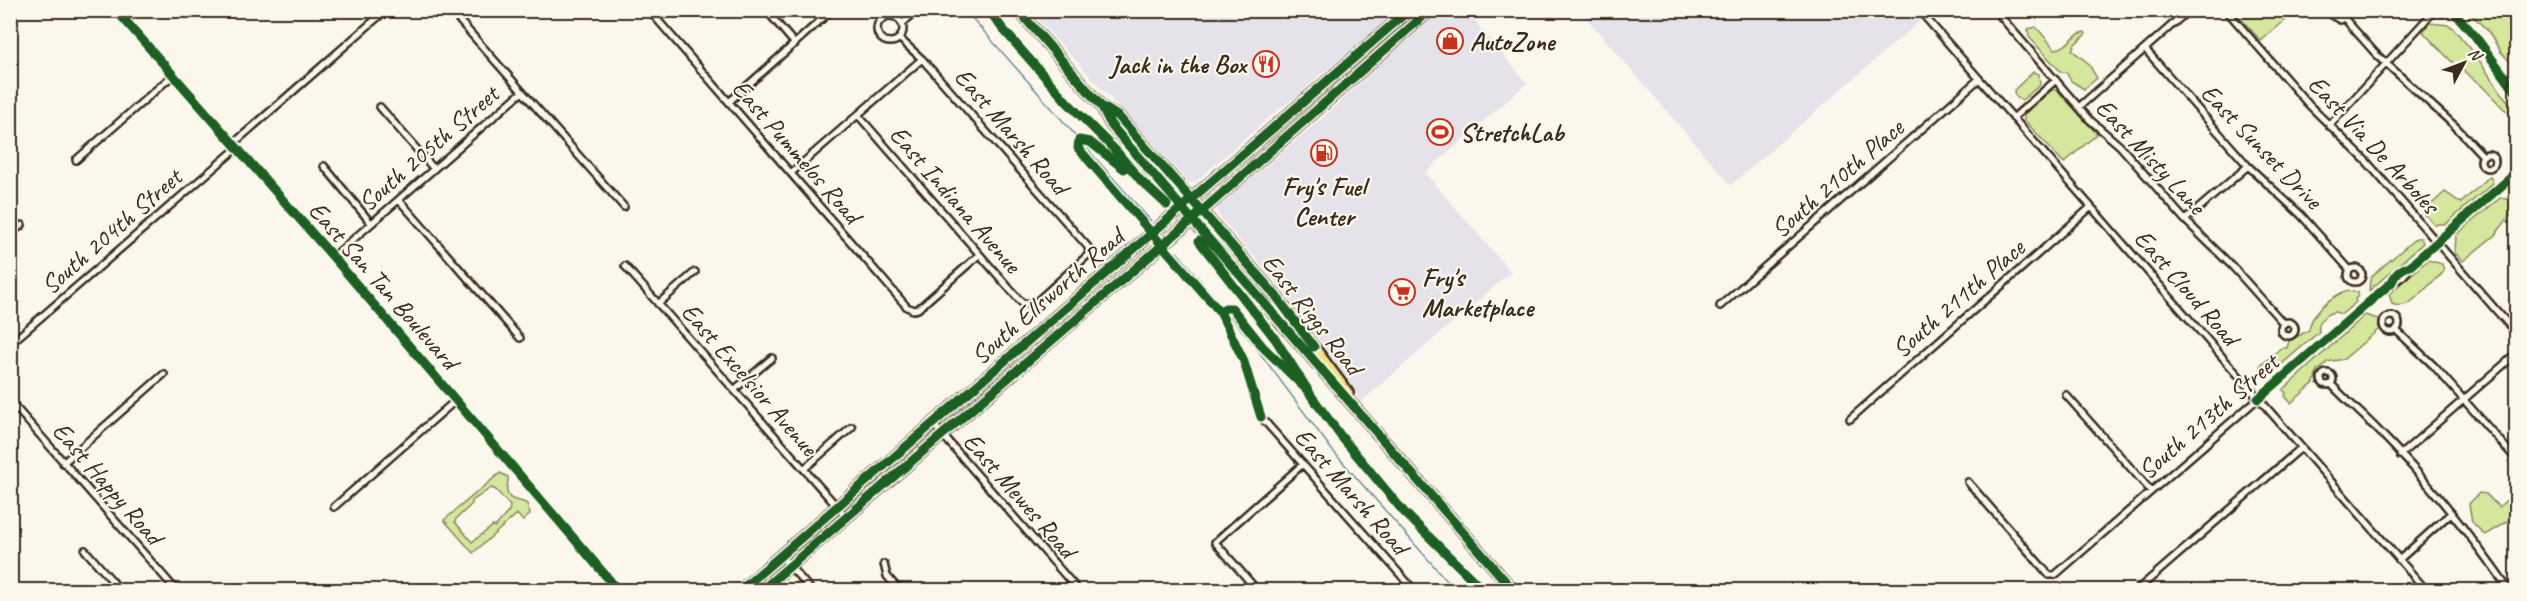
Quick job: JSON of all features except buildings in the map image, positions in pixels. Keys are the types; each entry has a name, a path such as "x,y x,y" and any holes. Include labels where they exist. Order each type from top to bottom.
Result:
{"main road":[{"name":"East Riggs Road","path":"1018,10 1102,107 1111,125 1513,591"},
{"name":"South Ellsworth Road","path":"741,591 1409,10"},
{"name":"South Ellsworth Road","path":"762,591 1193,219 1430,10"},
{"name":"East Riggs Road","path":"1102,107 1119,117 1276,296 1387,446"}],"street":[{"name":"East San Tan Boulevard","path":"116,10 333,257 618,591"},
{"path":"125,22 138,10"},
{"name":"South 204th Street","path":"10,344 386,10"},
{"name":"East Pummelos Road","path":"649,10 907,307 913,310 918,309 979,255"},
{"path":"766,10 795,44"},
{"path":"729,102 832,10"},
{"name":"East Marsh Road","path":"877,10 883,19 878,26 880,38 888,42 900,39 922,59 1088,247 1089,254 1034,304 1028,306"},
{"path":"897,18 906,10"},
{"path":"902,24 913,14 925,10"},
{"name":"East Cloud Road","path":"1919,10 2426,591"},
{"name":"East Misty Lane","path":"1995,10 2097,127 2120,146 2185,220 2233,267 2284,324"},
{"path":"2076,10 2081,14 2087,10"},
{"path":"2079,107 2188,10"},
{"name":"East Via De Arboles","path":"2226,10 2329,126 2359,152 2517,333"},
{"path":"2332,10 2335,18 2344,18 2386,64 2456,127 2483,156"},
{"path":"2344,18 2346,10"},
{"path":"2329,126 2435,10 2442,13 2451,10 2475,36 2517,92"},
{"path":"451,12 624,207"},
{"path":"883,19 897,18 902,24 903,32 900,39"},
{"name":"East Sunset Drive","path":"2145,48 2248,165 2301,215 2350,270"},
{"path":"791,173 922,59"},
{"path":"76,160 173,75"},
{"name":"South 210th Place","path":"1720,306 1979,79"},
{"path":"2013,118 2056,80"},
{"name":"South 205th Street","path":"333,257 522,92"},
{"path":"380,107 434,169"},
{"name":"East Indiana Avenue","path":"858,115 1015,297 1028,306"},
{"path":"2185,220 2248,165"},
{"path":"324,166 371,223"},
{"name":"South 213th Street","path":"1968,482 2049,575 2055,575 2392,282 2399,280 2408,272 2410,266 2517,173"},
{"path":"399,200 520,338"},
{"name":"South 211th Place","path":"1850,419 2091,207"},
{"path":"10,234 22,225"},
{"name":"East Excelsior Avenue","path":"625,266 847,518"},
{"path":"658,304 695,272"},
{"path":"2396,330 2434,366 2517,459"},
{"path":"2400,455 2517,354"},
{"path":"734,390 772,358"},
{"path":"63,463 164,374"},
{"path":"2331,384 2400,455 2451,513 2481,550 2509,591"},
{"path":"2066,395 2151,491"},
{"path":"334,507 456,400"},
{"name":"East Happy Road","path":"10,402 176,591"},
{"name":"East Marsh Road","path":"1261,417 1414,591"},
{"name":"East Mewes Road","path":"933,424 1078,591"},
{"path":"804,469 852,428"},
{"path":"2136,591 2301,448"},
{"path":"1257,591 1215,542 1303,464"},
{"path":"2399,560 2451,513"},
{"path":"84,550 120,591"},
{"path":"781,556 811,591"},
{"path":"884,564 887,576 899,591"},
{"path":"603,591 612,583"}],"shaded area":[{"path":"1030,11 1400,11 1359,46 1317,77 1300,95 1280,108 1196,181 1189,183"},
{"path":"1438,11 1466,11 1527,83 1425,173 1511,272 1361,402 1285,293 1218,215 1217,207 1320,120"},
{"path":"1580,11 1911,11 1920,21 1731,185"}],"green space":[{"path":"2234,11 2296,11 2261,41"},
{"path":"2468,11 2504,11 2516,28 2516,68 2501,52 2488,31"},
{"path":"2429,23 2449,25 2454,29 2516,110 2516,119 2481,85 2452,62 2423,32"},
{"path":"2036,27 2055,49 2085,32 2086,34 2072,50 2088,63 2097,78 2084,89 2071,81 2066,72 2061,72 2029,37 2028,29"},
{"path":"2033,72 2039,74 2040,85 2022,100 2019,99 2014,90"},
{"path":"2052,90 2057,90 2097,134 2064,163 2024,120 2024,114"},
{"path":"2490,176 2493,183 2446,224 2434,224 2423,212 2445,192 2461,203"},
{"path":"2500,198 2514,200 2513,212 2495,235 2463,261 2455,253 2456,235"},
{"path":"2416,238 2421,238 2423,243 2369,291 2373,275"},
{"path":"2428,260 2442,264 2444,271 2441,275 2412,301 2399,306 2392,304 2389,294"},
{"path":"2345,291 2358,292 2356,302 2342,314 2335,312 2325,316 2319,325 2319,332 2268,376 2260,366 2281,348 2287,348 2289,341 2309,330 2317,311"},
{"path":"2365,315 2378,319 2379,329 2344,359 2327,362 2317,371 2314,383 2291,403 2283,390"},
{"path":"500,473 508,477 508,495 512,499 527,504 530,514 523,521 517,514 473,553 444,520","holes":["491,488 496,490 510,506 509,511 495,527 493,526 472,542 455,522 456,519 472,504 472,501"]},
{"path":"2516,491 2516,516 2485,535 2472,522 2469,504 2479,493 2486,494 2499,507"}],"waterway":[{"path":"965,10 1151,221"},
{"path":"1177,252 1254,345 1332,450 1455,590"}],"cycle path":[{"path":"116,10 333,257 618,590"},
{"path":"989,10 1067,102 1118,153 1141,181 1167,205"},
{"path":"1018,10 1102,107 1111,125 1513,590"},
{"path":"741,590 1409,10"},
{"path":"762,590 1201,212 1430,10"},
{"path":"2452,10 2475,36 2516,92"},
{"path":"1105,108 1119,117 1276,296 1314,347"},
{"path":"1124,169 1090,142 1079,140 1078,148 1220,312 1243,359 1261,417"},
{"path":"2258,399 2392,282 2399,272 2410,266 2516,173"},
{"path":"1199,241 1276,340 1311,395"},
{"path":"1220,312 1225,308 1232,308 1263,347 1307,390 1340,435 1404,512 1483,590"}],"place":[{"name":"AutoZone","path":"1450,41"},
{"name":"Jack in the Box","path":"1266,64"},
{"name":"StretchLab","path":"1440,132"},
{"name":"Fry's Fuel Center","path":"1324,153"},
{"name":"Fry's Marketplace","path":"1402,292"}]}
